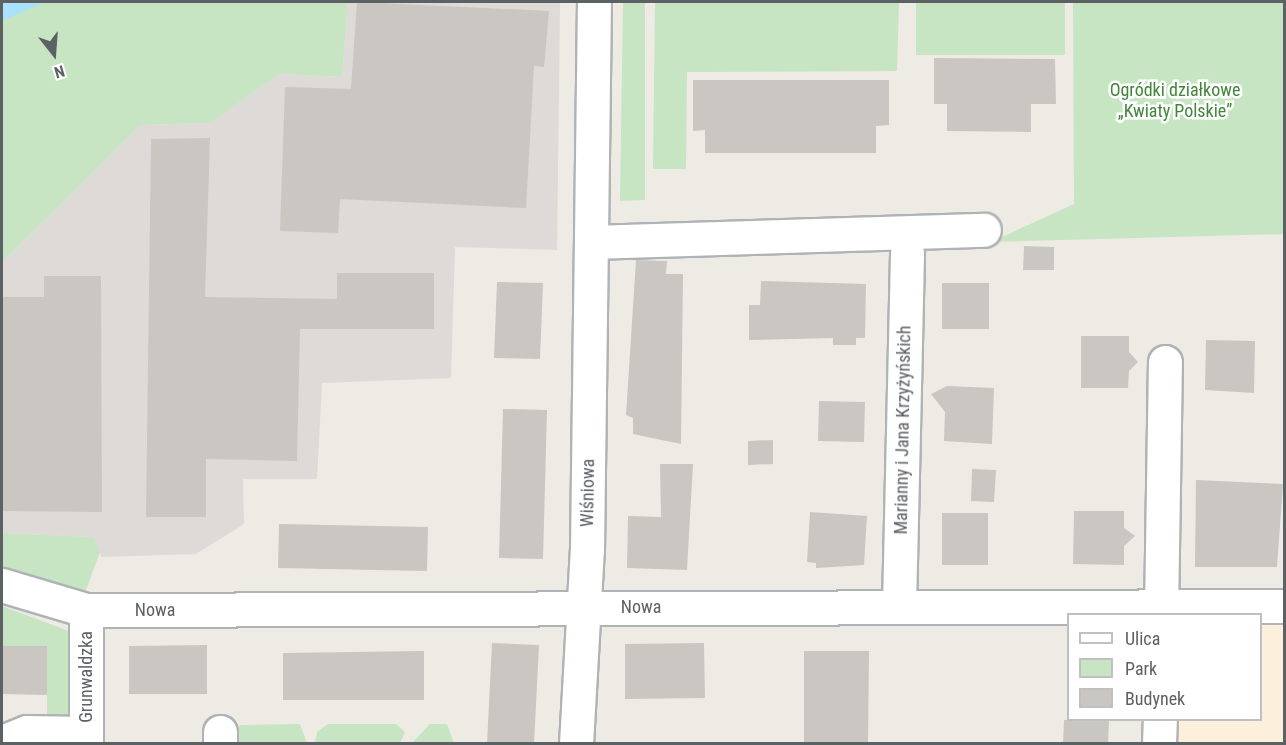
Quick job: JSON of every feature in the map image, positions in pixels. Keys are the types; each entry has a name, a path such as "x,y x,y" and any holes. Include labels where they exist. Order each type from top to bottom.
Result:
{"street":[{"name":"Wiśniowa","path":"576,744 584,608 592,242 594,2"},
{"path":"592,242 984,230"},
{"name":"Marianny i Jana Krzyżyńskich","path":"899,607 906,253"},
{"path":"1161,611 1165,362"},
{"name":"Nowa","path":"2,585 86,610 899,607 1161,611 1284,606"},
{"name":"Grunwaldzka","path":"86,610 86,738"},
{"path":"1159,744 1160,721"},
{"path":"10,732 86,738"}],"shaded area":[{"path":"348,2 560,3 557,250 455,247 451,378 322,383 317,479 243,479 244,524 196,554 102,557 92,537 2,533 2,262 140,125 210,123 278,74 342,77"},
{"path":"1262,615 1284,615 1284,743 1168,744 1168,721 1262,721"}],"green space":[{"path":"2,2 348,2 342,77 279,74 210,123 140,125 2,262"},
{"path":"623,2 645,2 645,200 620,201"},
{"path":"655,2 899,2 897,71 687,72 686,169 653,169"},
{"path":"916,2 1065,2 1065,55 916,55"},
{"name":"Ogródki działkowe „Kwiaty Polskie”","path":"1073,2 1284,2 1284,234 991,242 1074,204"},
{"path":"2,533 93,537 100,552 83,598 2,573"},
{"path":"2,606 74,633 69,715 47,714 47,647 2,646"},
{"path":"300,724 307,743 230,743 240,725"},
{"path":"328,724 396,724 405,732 400,743 315,743 317,732"},
{"path":"430,724 447,724 454,743 412,743"}],"water":[{"path":"2,2 45,2 2,21"}],"building":[{"path":"357,2 549,11 544,67 534,66 526,208 340,199 338,233 280,231 285,87 351,89"},
{"path":"934,58 1055,59 1056,104 1031,104 1031,132 947,131 947,104 934,104"},
{"path":"693,80 889,80 889,125 876,126 876,153 705,153 705,130 693,131"},
{"path":"210,138 205,297 337,299 337,273 434,273 434,329 300,329 297,461 206,459 206,517 146,517 151,139"},
{"path":"1024,246 1054,247 1054,270 1023,270"},
{"path":"636,260 667,261 666,274 683,274 681,444 633,434 633,418 626,415"},
{"path":"44,276 101,276 102,512 2,511 2,297 44,297"},
{"path":"761,281 866,284 865,338 856,338 856,345 833,345 833,338 749,340 749,305 760,305"},
{"path":"497,282 543,283 540,359 494,358"},
{"path":"942,283 989,283 989,329 942,329"},
{"path":"1081,336 1129,336 1129,352 1138,362 1129,371 1128,388 1081,388"},
{"path":"1206,340 1255,341 1254,393 1205,390"},
{"path":"947,386 994,388 992,444 944,441 945,412 931,394"},
{"path":"819,401 865,402 864,442 818,441"},
{"path":"503,409 547,410 543,559 499,558"},
{"path":"773,440 773,464 748,465 748,441"},
{"path":"660,464 693,464 687,570 627,568 628,516 661,517"},
{"path":"972,469 996,470 994,502 971,501"},
{"path":"1196,480 1283,484 1277,567 1195,567"},
{"path":"1074,511 1124,511 1124,528 1135,536 1124,546 1124,565 1073,564"},
{"path":"810,512 867,516 864,565 816,568 816,563 807,562"},
{"path":"942,513 988,513 988,565 942,565"},
{"path":"279,524 428,527 427,571 278,568"},
{"path":"492,643 539,645 534,744 487,744"},
{"path":"704,643 705,698 625,699 625,644"},
{"path":"207,645 207,694 129,694 129,646"},
{"path":"2,646 47,646 47,695 2,694"},
{"path":"424,651 424,700 283,700 283,653"},
{"path":"804,651 869,651 868,744 804,744"},
{"path":"1064,720 1109,721 1108,744 1063,744"}]}
